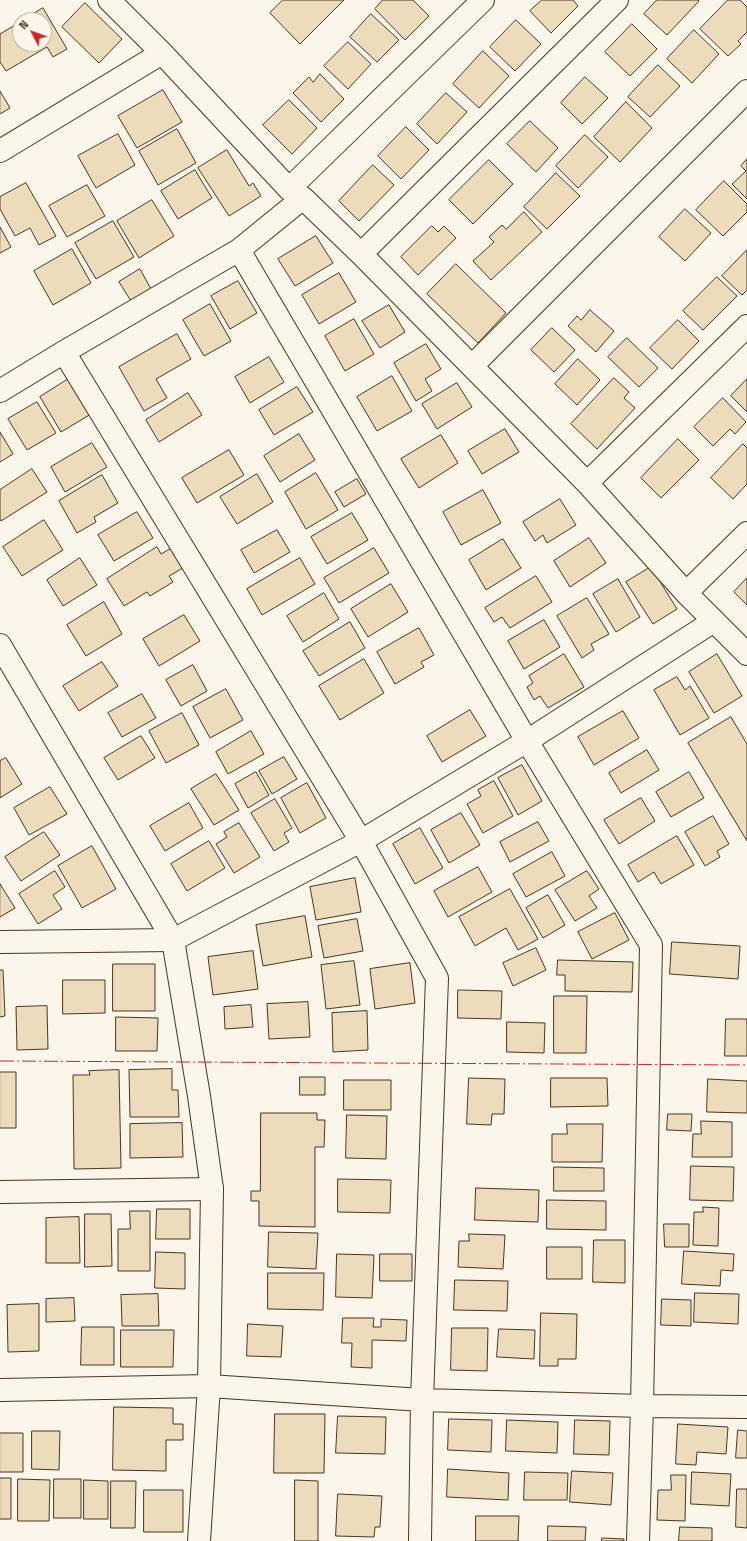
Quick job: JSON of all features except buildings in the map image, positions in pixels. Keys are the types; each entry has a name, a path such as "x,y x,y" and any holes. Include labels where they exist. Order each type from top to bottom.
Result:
{"street":[{"path":"109,0 296,193 361,254 587,483 686,593 747,654"},
{"path":"0,391 239,250 483,0"},
{"path":"361,254 617,0"},
{"path":"0,151 162,53"},
{"path":"472,366 747,91"},
{"path":"239,250 527,741 651,944 638,1541"},
{"path":"587,483 747,326"},
{"path":"64,352 361,841 438,978 422,1400 420,1541"},
{"path":"686,593 747,533"},
{"path":"0,942 173,940 361,841 527,741 714,621"},
{"path":"0,645 173,940 200,1096 212,1189 209,1386 199,1541"},
{"path":"0,1192 212,1189"},
{"path":"0,1390 209,1386 422,1400 642,1406 747,1407"}],"power":[{"path":"0,1061 747,1065"}]}
